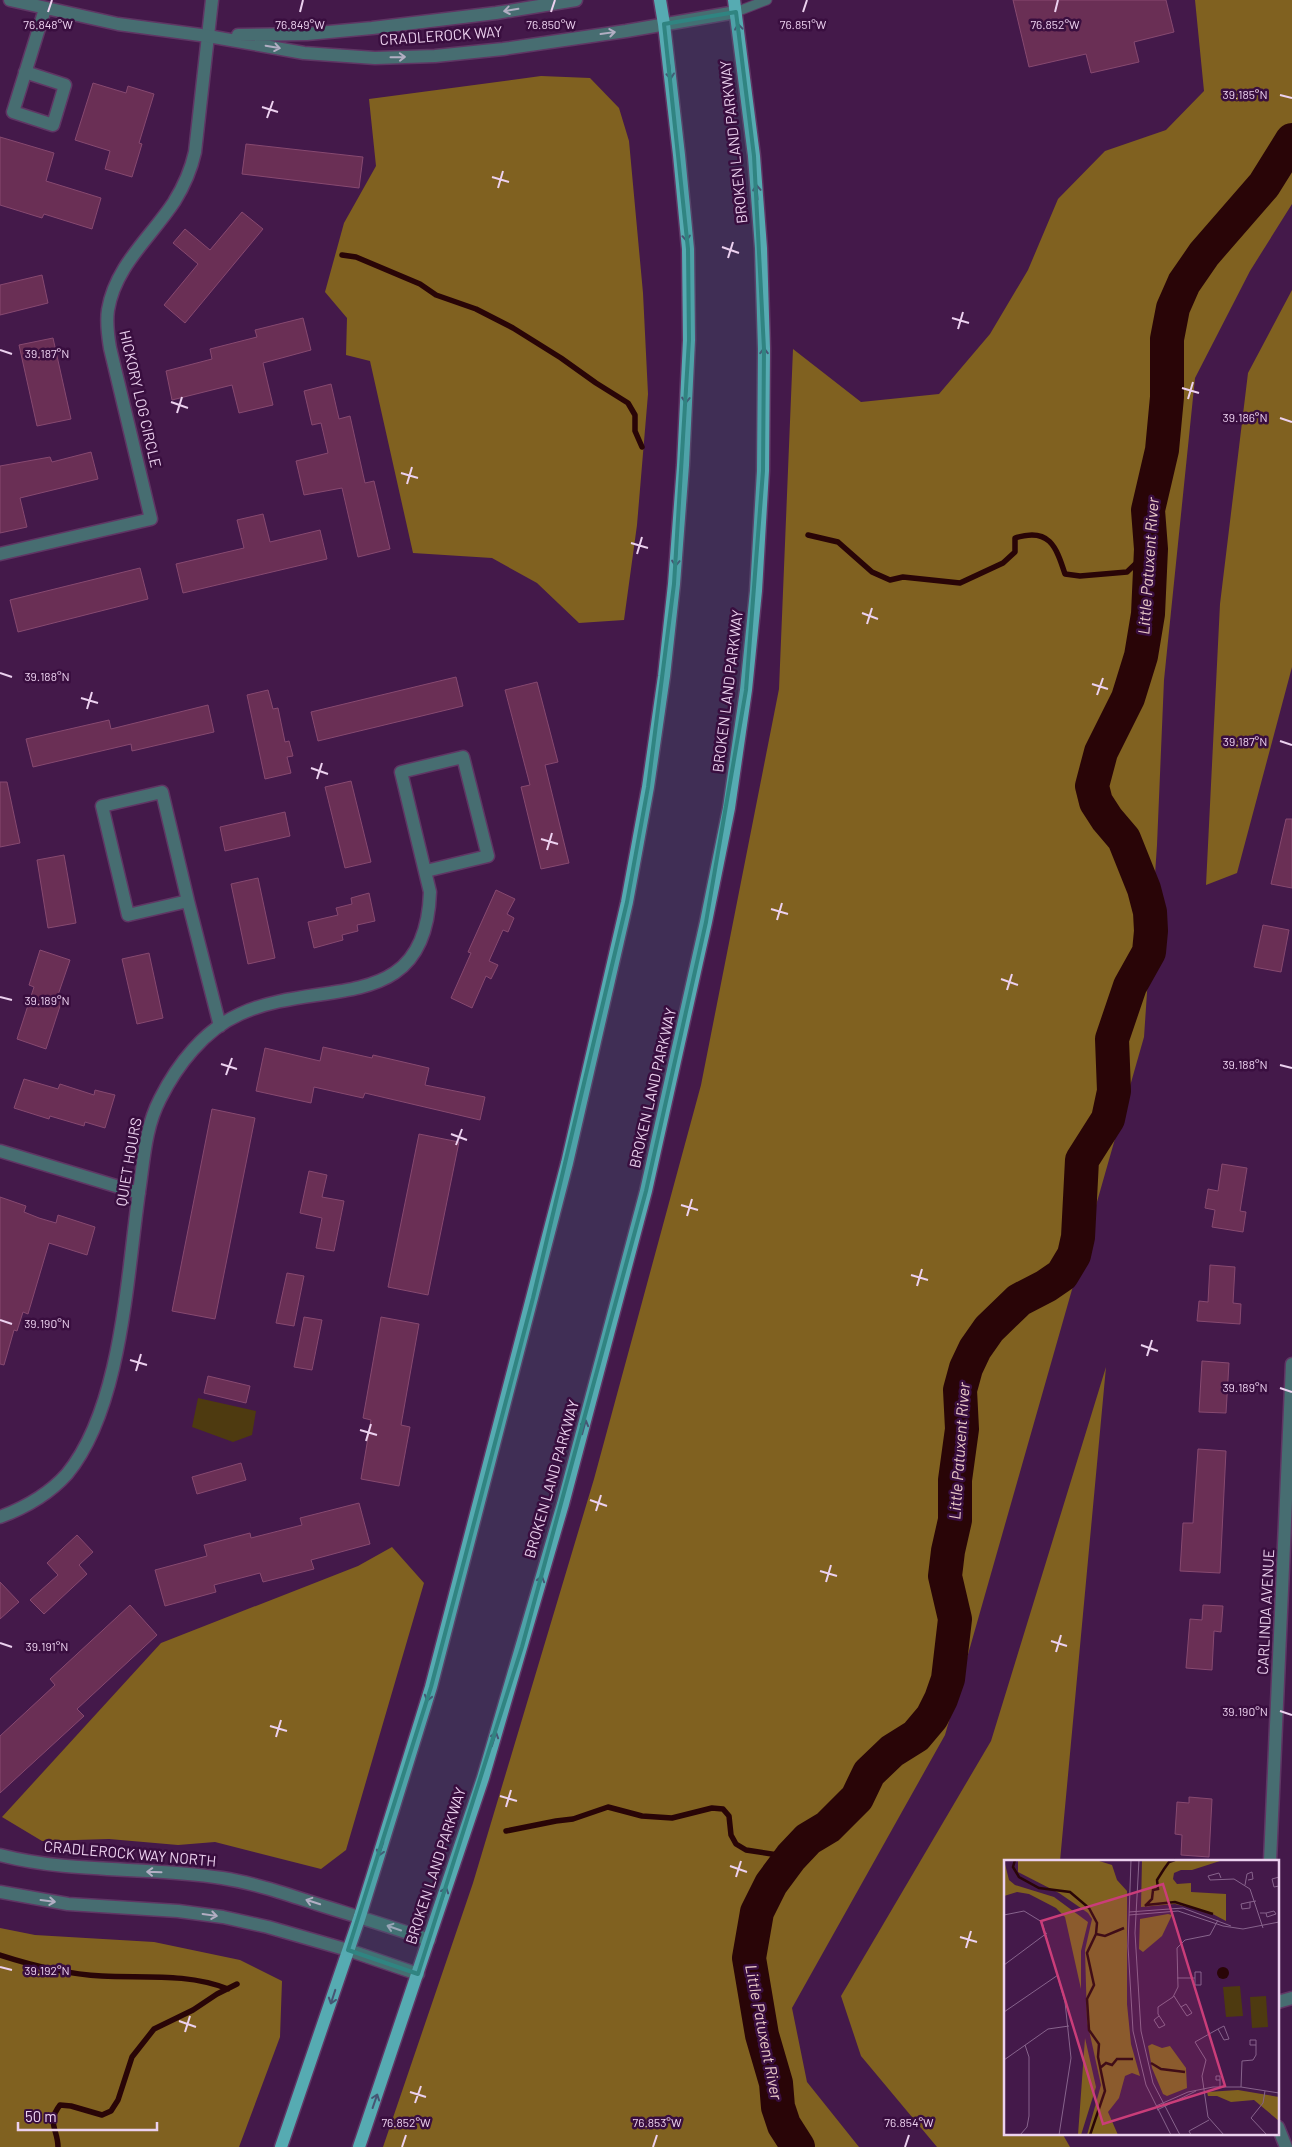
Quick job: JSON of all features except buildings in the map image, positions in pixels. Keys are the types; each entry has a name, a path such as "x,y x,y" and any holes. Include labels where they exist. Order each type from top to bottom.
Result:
{"main road":[{"path":"281,2147 360,1916 430,1687 565,1172 627,902 648,787 664,676 674,584 683,465 689,340 688,249 660,0"},
{"name":"BROKEN LAND PARKWAY","path":"358,2147 483,1778 612,1323 676,1060 728,808 748,670 756,591 763,462 764,349 761,248 754,156 735,6"}],"street":[{"name":"CRADLEROCK WAY","path":"10,0 118,24 208,36 304,53 375,58 435,56 503,49 664,24 735,6"},
{"path":"208,36 212,0"},
{"name":"CRADLEROCK WAY","path":"208,36 334,32 496,13 576,0"},
{"path":"25,72 65,85 53,125 13,112 25,72 45,9"},
{"name":"HICKORY LOG CIRCLE","path":"0,554 151,519 110,348 108,310 116,282 126,265 174,203 191,171 195,152 208,36"},
{"name":"QUIET HOURS","path":"0,1517 31,1502 55,1486 81,1455 93,1430 106,1395 118,1346 151,1120 160,1099 185,1059 220,1026 239,1014 259,1007 368,986 388,978 407,964 419,947 427,925 430,892 401,772 463,757 488,856 426,871"},
{"path":"188,901 128,915 102,806 162,792 220,1026"},
{"path":"0,1151 139,1193"},
{"name":"CARLINDA AVENUE","path":"1270,1860 1288,1567 1292,1364"},
{"name":"CRADLEROCK WAY NORTH","path":"0,1855 76,1868 178,1872 224,1878 277,1891 360,1916 429,1940"},
{"path":"0,1892 68,1904 178,1911 223,1917 268,1927 348,1950 418,1974"},
{"path":"1280,2132 1286,2147"}],"lane":[{"path":"735,6 767,0"}],"highlighted area":[{"path":"736,12 754,156 764,349 763,471 746,690 706,922 646,1191 522,1647 418,1974 348,1950 431,1687 533,1298 627,902 648,787 674,584 689,340 688,249 664,24"}],"shaded area":[{"path":"1195,0 1292,0 1292,204 1250,271 1195,378 1164,680 1157,845 1144,1037 945,1735 792,2008 807,2082 859,2147 383,2147 473,1883 594,1479 701,1085 779,689 793,349 861,402 939,394 990,334 1028,270 1058,199 1105,151 1166,130 1204,91"},
{"path":"541,76 590,78 619,108 629,141 643,293 648,394 637,525 624,620 579,623 537,583 492,558 413,553 370,361 346,355 347,318 325,292 344,223 376,166 369,99"},
{"path":"1292,290 1292,667 1237,873 1206,885 1220,604 1248,373"},
{"path":"1106,1367 1060,1860 1004,1860 1004,2134 1063,2134 1070,2147 937,2147 861,2056 841,1996 991,1741"},
{"path":"198,1398 256,1411 252,1435 233,1442 192,1427"},
{"path":"392,1547 424,1583 346,1850 321,1869 215,1842 178,1845 109,1839 42,1841 2,1817 161,1643 358,1566"},
{"path":"0,1928 35,1935 154,1942 240,1960 282,1981 280,2037 239,2147 0,2147"}],"waterway":[{"name":"Little Patuxent River","path":"798,2147 784,2125 778,2107 776,2083 762,2035 749,1958 757,1912 771,1884 791,1857 808,1839 828,1827 857,1798 869,1773 892,1751 916,1736 932,1717 948,1679 955,1619 945,1576 955,1520 955,1480 962,1429 960,1390 966,1368 975,1349 989,1329 1019,1300 1062,1275 1074,1255 1078,1237 1082,1160 1108,1119 1114,1091 1112,1039 1130,986 1149,952 1150,912 1144,889 1124,839 1096,802 1092,786 1101,752 1128,698 1141,656 1148,614 1151,549 1148,510 1162,450 1167,397 1167,339 1173,308 1184,283 1204,254 1264,185 1292,140"},
{"path":"342,255 356,257 420,284 436,295 476,309 513,328 561,358 628,403 635,415 635,431 642,447"},
{"path":"808,535 838,542 872,572 890,580 903,577 960,583 1003,563 1015,552 1015,538 1027,535 1036,535 1049,541 1058,555 1065,574 1080,576 1127,572 1151,549"},
{"path":"506,1831 573,1819 608,1807 642,1816 672,1818 712,1808 723,1809 729,1816 731,1835 736,1844 746,1850 791,1857"},
{"path":"0,1955 38,1966 76,1973 102,1976 182,1978 197,1980 228,1989"},
{"path":"58,2147 53,2121 60,2105 71,2106 102,2115 111,2111 118,2100 132,2057 154,2029 193,2010 217,1994 237,1984"}]}
